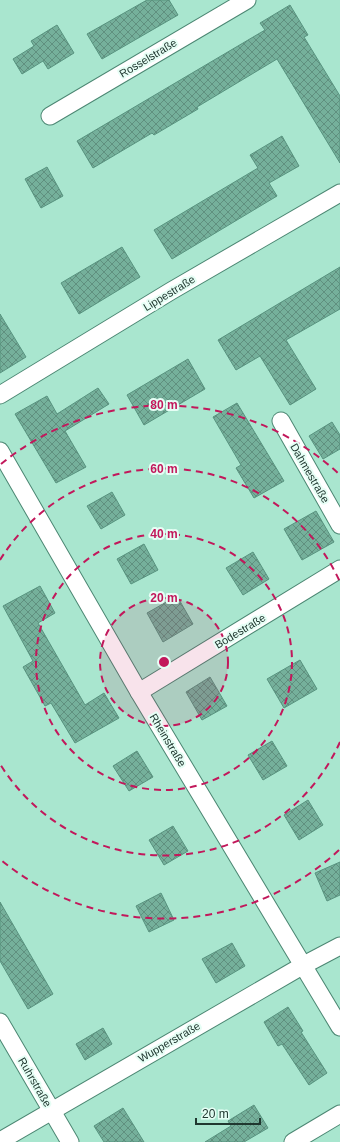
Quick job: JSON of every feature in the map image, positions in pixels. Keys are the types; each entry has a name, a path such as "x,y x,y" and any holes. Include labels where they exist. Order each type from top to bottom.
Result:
{"street":[{"name":"Rosselstraße","path":"50,116 246,0"},
{"name":"Lippestraße","path":"0,395 171,291 340,193"},
{"name":"Dahmestraße","path":"281,421 340,525"},
{"name":"Rheinstraße","path":"0,451 139,692 302,966 340,1027"},
{"name":"Bodestraße","path":"139,692 340,569"},
{"name":"Wupperstraße","path":"0,1141 302,966 340,946"},
{"name":"Ruhrstraße","path":"0,1022 70,1142"},
{"path":"293,1142 340,1114"}],"building":[{"path":"147,0 169,0 178,15 102,59 87,34"},
{"path":"290,5 308,35 304,37 340,96 340,163 277,59 197,107 198,109 154,135 152,133 93,168 77,141 265,30 260,23"},
{"path":"57,25 74,53 48,69 43,61 22,74 13,59 34,46 31,41"},
{"path":"282,136 299,166 269,183 277,196 172,259 154,230 258,168 250,155"},
{"path":"47,167 63,196 41,208 25,179"},
{"path":"122,247 140,277 79,314 61,283"},
{"path":"340,267 340,309 286,340 316,389 290,405 260,356 236,370 218,340"},
{"path":"0,314 26,357 0,373"},
{"path":"188,359 205,389 144,425 127,395"},
{"path":"98,388 109,404 65,431 86,467 56,483 15,414 47,396 57,414"},
{"path":"237,403 284,481 254,498 236,468 241,465 213,417"},
{"path":"332,422 340,435 340,449 323,459 309,436"},
{"path":"112,492 125,515 101,529 87,506"},
{"path":"316,511 334,542 302,560 284,529"},
{"path":"144,544 158,570 131,584 117,559"},
{"path":"253,552 269,579 243,595 226,568"},
{"path":"40,586 55,613 38,623 85,705 104,693 119,718 75,743 51,703 45,706 23,667 33,661 3,606"},
{"path":"177,596 193,624 163,642 147,613"},
{"path":"300,660 317,689 284,708 267,679"},
{"path":"210,677 227,706 202,720 186,692"},
{"path":"272,741 287,766 263,780 248,755"},
{"path":"137,751 153,777 129,791 113,766"},
{"path":"308,800 323,825 299,840 284,815"},
{"path":"173,826 188,851 164,865 149,840"},
{"path":"340,862 340,895 327,901 315,873"},
{"path":"161,893 174,920 149,932 136,906"},
{"path":"0,902 53,994 28,1009 0,961"},
{"path":"232,943 245,966 216,983 202,959"},
{"path":"288,1007 303,1031 301,1032 327,1073 309,1085 282,1044 278,1046 264,1022"},
{"path":"103,1028 112,1044 85,1060 76,1044"},
{"path":"254,1105 268,1128 244,1142 205,1142 231,1126 228,1121"},
{"path":"123,1108 144,1142 104,1142 94,1126"}]}
